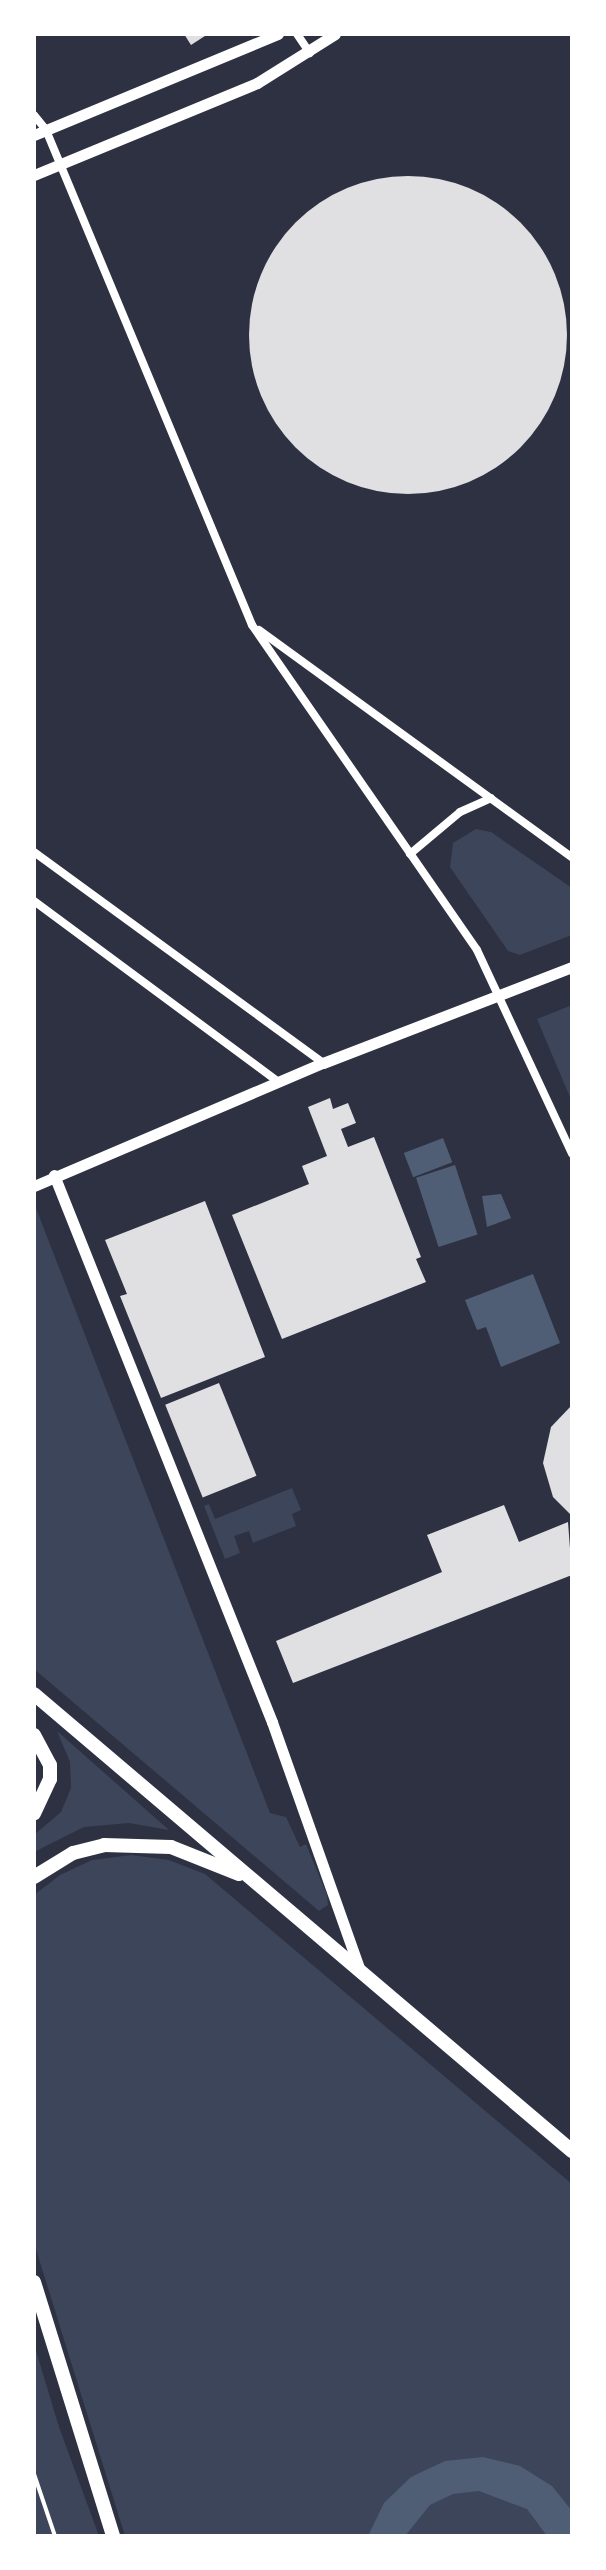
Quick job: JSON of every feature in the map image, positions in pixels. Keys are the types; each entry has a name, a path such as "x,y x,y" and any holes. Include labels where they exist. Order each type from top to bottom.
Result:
{"main road":[{"path":"34,1694 572,2151"},
{"path":"34,1735 50,1765 50,1779 34,1814"},
{"path":"34,1877 73,1853 104,1845 140,1844 203,1857 254,1881"},
{"path":"34,2282 113,2536"}],"street":[{"path":"40,132 278,34"},
{"path":"297,34 311,54"},
{"path":"34,175 257,83 311,54 335,34"},
{"path":"34,115 40,132 60,165 252,625 477,950 572,1154"},
{"path":"252,625 572,857"},
{"path":"410,854 460,812 491,798"},
{"path":"34,852 323,1063"},
{"path":"34,901 279,1082"},
{"path":"34,1186 323,1063 572,967"},
{"path":"54,1175 272,1722 361,1974"}],"path":[{"path":"34,2474 55,2536"}],"shaded area":[{"path":"476,829 491,832 572,888 572,935 520,955 508,951 450,867 453,843"},
{"path":"572,1005 572,1102 537,1019"},
{"path":"443,1138 452,1162 413,1177 404,1153"},
{"path":"455,1165 478,1234 439,1247 416,1178"},
{"path":"501,1194 511,1218 487,1227 482,1196"},
{"path":"34,1203 270,1813 286,1817 300,1847 306,1844 327,1895 328,1905 319,1911 34,1669"},
{"path":"533,1274 560,1343 501,1367 486,1327 477,1330 465,1300"},
{"path":"292,1488 301,1510 292,1514 296,1526 253,1543 249,1531 234,1536 240,1553 225,1559 204,1506 209,1504 215,1519"},
{"path":"57,1731 169,1830 129,1823 84,1827 34,1852 34,1835 61,1812 71,1788 70,1762"},
{"path":"131,1855 169,1860 205,1874 572,2184 572,2536 125,2536 34,2243 34,1895 60,1875 92,1860"},
{"path":"34,2344 59,2427 99,2536 34,2536"},
{"path":"483,2457 520,2466 552,2486 572,2511 572,2536 547,2536 527,2509 479,2491 453,2494 430,2505 405,2536 368,2536 384,2503 411,2477 445,2461"}],"building":[{"path":"184,34 208,34 191,45"},
{"path":"408,176 439,179 469,188 509,212 531,234 555,274 564,304 567,335 564,366 555,396 531,436 509,458 469,482 439,491 408,494 377,491 347,482 307,458 285,436 261,396 252,366 249,335 252,304 261,274 285,234 307,212 347,188 377,179"},
{"path":"330,1098 333,1109 348,1103 356,1123 341,1129 348,1147 374,1137 421,1257 416,1259 426,1282 282,1339 232,1215 309,1184 302,1166 327,1156 308,1107"},
{"path":"205,1201 265,1357 161,1398 120,1296 127,1294 105,1240"},
{"path":"219,1383 256,1476 203,1497 165,1405"},
{"path":"572,1405 572,1516 553,1497 543,1463 551,1427"},
{"path":"504,1505 519,1542 568,1522 572,1575 293,1683 276,1641 442,1572 427,1535"}]}
